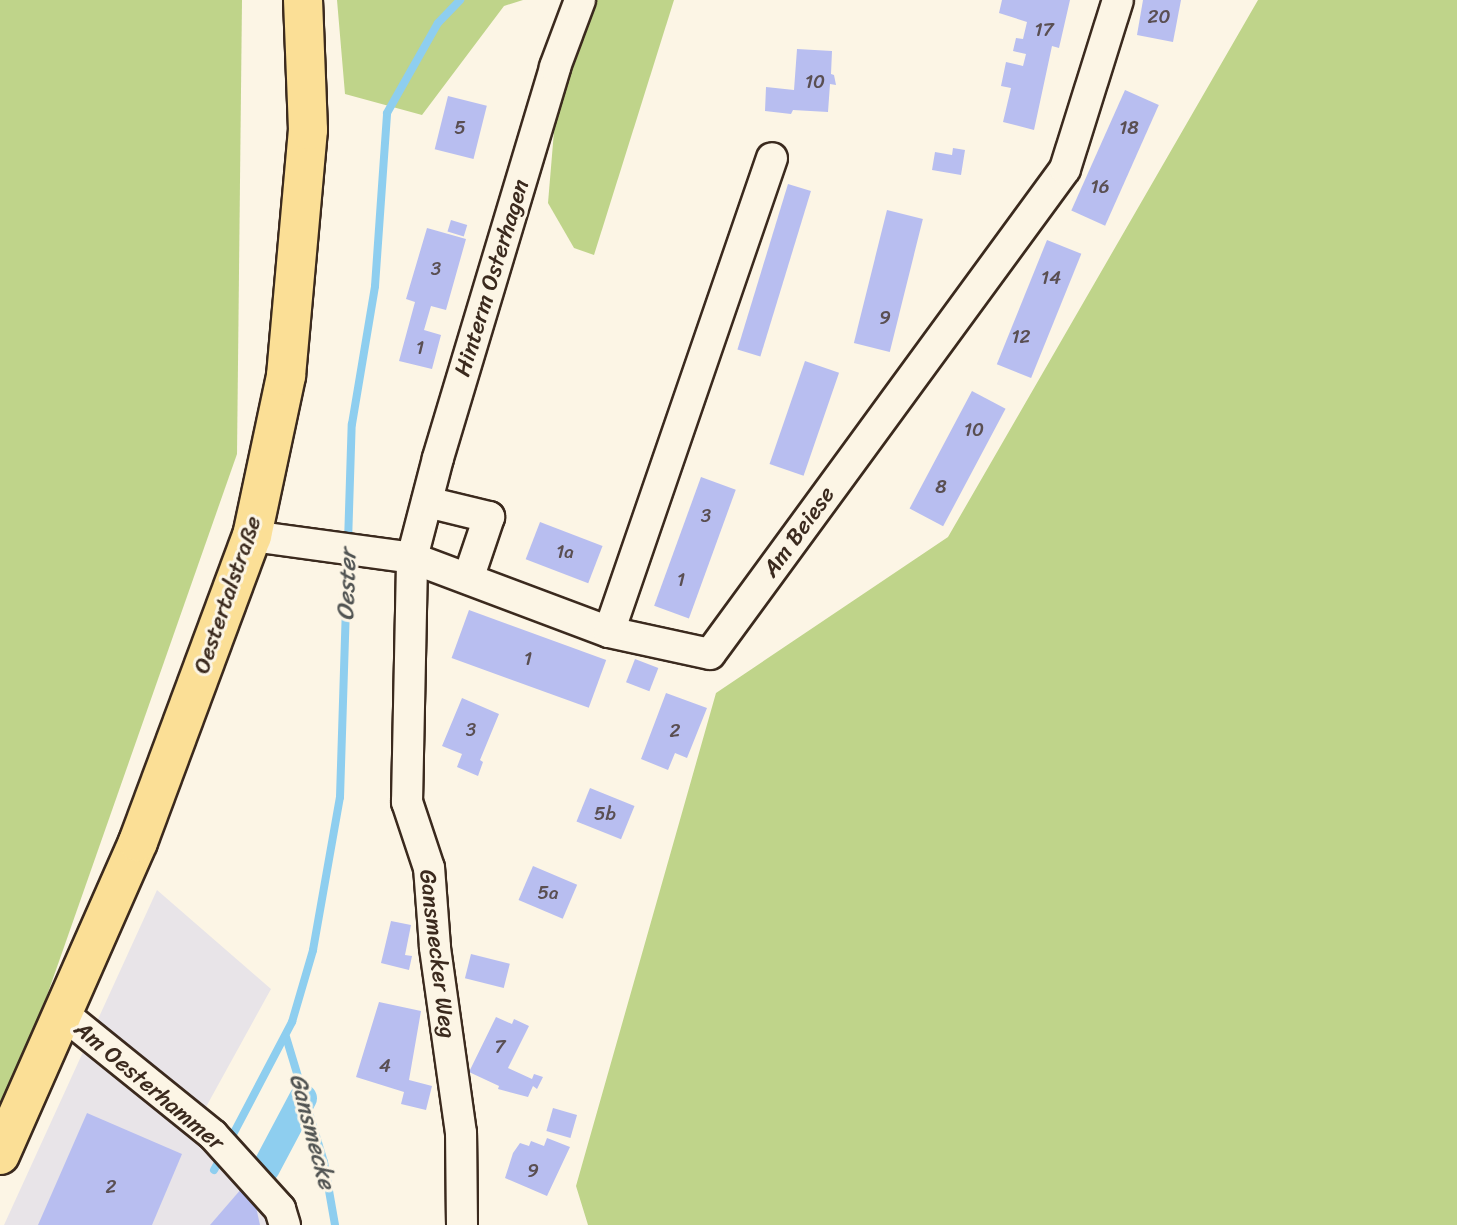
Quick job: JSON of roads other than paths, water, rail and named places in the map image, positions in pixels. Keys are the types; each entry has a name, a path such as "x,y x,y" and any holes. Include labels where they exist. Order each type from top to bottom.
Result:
{"main road":[{"name":"Oestertalstraße","path":"0,1155 138,842 252,536 286,376 308,130 303,0"}],"street":[{"name":"Hinterm Osterhagen","path":"401,558 426,502 555,67 580,0"},
{"name":"Am Beiese","path":"252,536 401,558 468,579 609,632 710,654 1065,169 1118,0"},
{"path":"609,632 772,158"},
{"path":"426,502 489,517 468,579"},
{"name":"Gansmecker Weg","path":"401,558 407,802 429,868 435,947 461,1133 462,1225"},
{"name":"Am Oesterhammer","path":"62,1013 213,1135 280,1209 285,1225"}],"waterway":[{"name":"Oester","path":"229,1142 292,1022 313,950 340,797 352,424 375,286 387,113 438,23 460,0"},
{"name":"Gansmecke","path":"286,1037 324,1162 335,1225"},
{"path":"266,1168 303,1098"},
{"name":"Oester","path":"214,1170 223,1154"}]}
